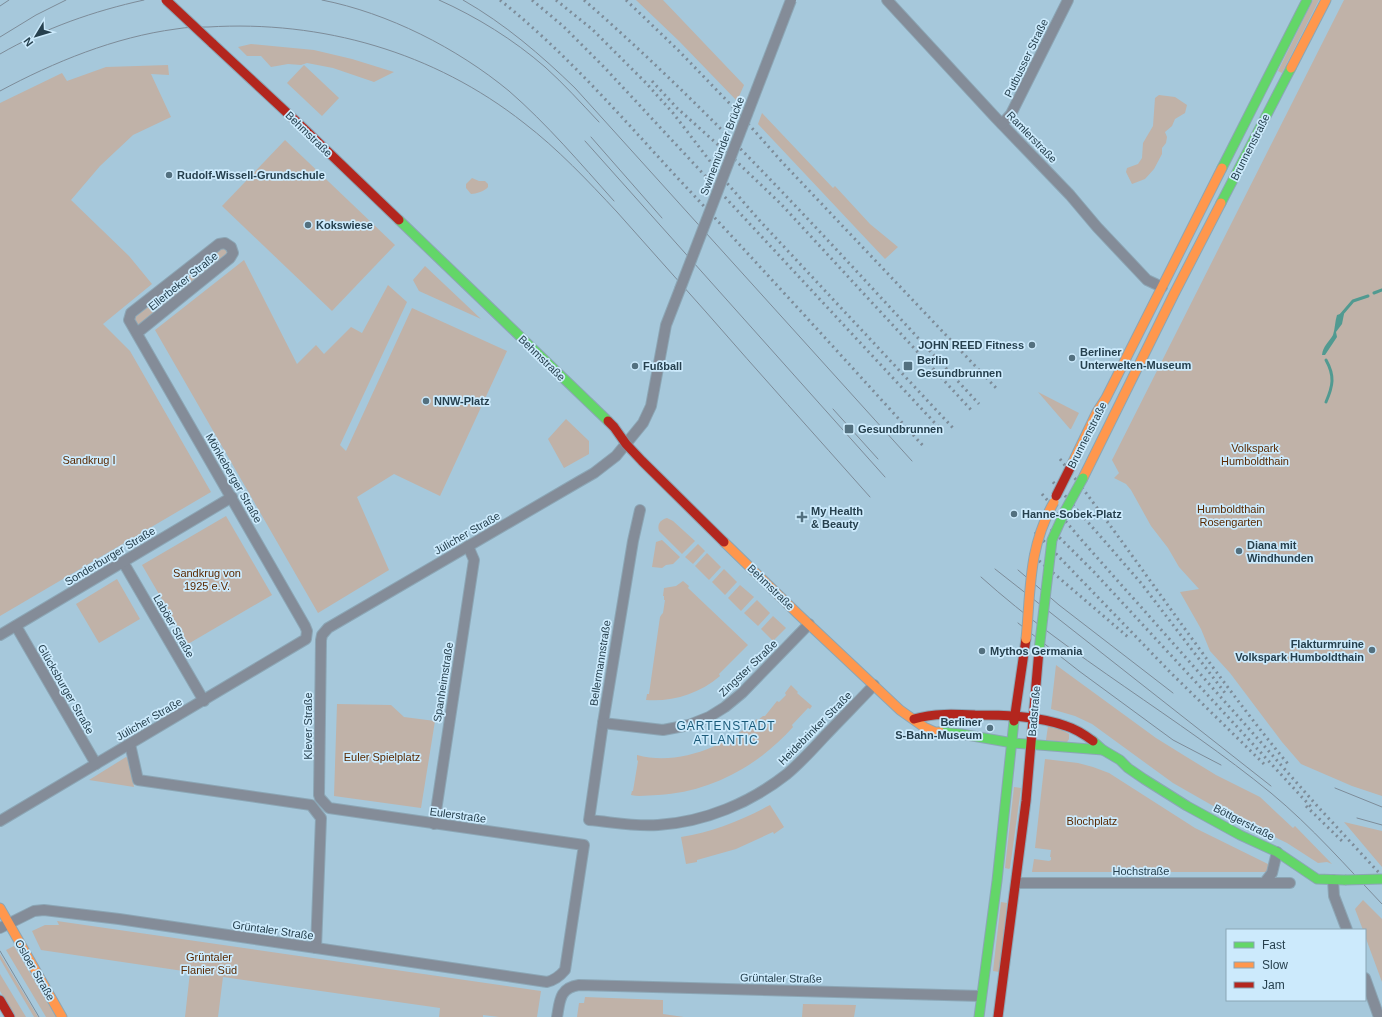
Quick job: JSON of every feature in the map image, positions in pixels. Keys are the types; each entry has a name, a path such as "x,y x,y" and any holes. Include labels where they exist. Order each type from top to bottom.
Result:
{"main road":[{"name":"Behmstraße","path":"166,0 298,123 609,422 626,444 809,624 900,710 924,727 935,732 961,734 1031,745"},
{"name":"Brunnenstraße","path":"1037,542 1046,518 1097,412 1106,398 1307,0"},
{"name":"Brunnenstraße","path":"1052,540 1065,510 1083,478 1174,294 1326,0"},
{"path":"1178,255 1191,261"},
{"path":"1162,288 1174,294"},
{"name":"Badstraße","path":"998,1017 1016,882 1047,576 1052,540"},
{"name":"Badstraße","path":"979,1017 997,881 1015,716 1026,639 1037,542"},
{"path":"914,719 924,716 950,714 1015,716"},
{"name":"Böttgerstraße","path":"1015,716 1046,720 1068,726 1084,734 1102,750 1120,760 1128,768 1144,779 1187,806 1240,835 1277,852 1318,879 1333,880"},
{"name":"Böttgerstraße","path":"1031,745 1102,750"},
{"path":"1333,880 1382,879"},
{"path":"997,881 1016,882"},
{"name":"Osloer Straße","path":"0,908 4,926 62,1017"},
{"path":"0,1000 10,1017"}],"street":[{"name":"Swinemünder Brücke","path":"626,444 643,423 651,406 666,325 670,313 791,0"},
{"name":"Ramlerstraße","path":"887,0 1002,124 1070,194 1097,227 1147,280 1162,288"},
{"name":"Putbusser Straße","path":"1002,124 1011,114 1068,0"},
{"name":"Ellerbeker Straße","path":"225,243 231,247 234,253 230,258 137,334 129,320 131,313 219,244 225,243"},
{"name":"Mönkeberger Straße","path":"137,334 305,626 307,636"},
{"name":"Jülicher Straße","path":"320,640 328,628 594,473 616,456 626,444"},
{"name":"Sonderburger Straße","path":"0,635 232,497"},
{"name":"Bellermannstraße","path":"589,820 602,723 633,541 640,510"},
{"name":"Spanheimstraße","path":"434,824 474,560 468,546"},
{"name":"Laböer Straße","path":"123,562 204,701"},
{"name":"Zingster Straße","path":"602,723 663,730 689,725 709,717 725,707 742,693 809,624"},
{"name":"Glücksburger Straße","path":"16,626 96,764"},
{"name":"Jülicher Straße","path":"0,821 297,646 306,639 307,636"},
{"name":"Klever Straße","path":"320,640 320,798 329,808"},
{"name":"Heidebrinker Straße","path":"589,820 643,826 659,826 705,817 733,807 763,791 786,775 874,685"},
{"path":"130,744 138,780 312,805 321,818 316,948"},
{"name":"Eulerstraße","path":"329,808 584,845 565,967 563,972 556,979 547,982"},
{"path":"1265,882 1272,873 1277,852"},
{"path":"1333,880 1334,896 1347,929"},
{"name":"Hochstraße","path":"1016,882 1290,883"},
{"name":"Grüntaler Straße","path":"4,926 34,911 44,910 547,982"},
{"path":"1366,981 1379,1017"},
{"name":"Grüntaler Straße","path":"557,1017 560,997 568,989 579,985 981,996"}],"green space":[{"path":"636,0 663,0 744,85 737,101 679,41"},
{"path":"1313,0 1319,0 1282,73 1278,71"},
{"name":"Volkspark Humboldthain","path":"1344,0 1382,0 1382,796 1352,786 1301,764 1282,742 1230,673 1210,651 1201,629 1180,592 1199,589 1179,567 1168,548 1151,526 1131,490 1126,484 1114,478 1119,473 1112,460"},
{"path":"251,44 314,50 352,59 394,72 374,82 333,68 307,63 301,65 288,64 271,67 261,56 247,56 238,47"},
{"name":"Sandkrug I","path":"168,65 169,75 151,74 171,117 133,135 100,166 71,200 129,256 152,284 103,324 130,351 211,492 0,616 0,103 62,73 67,81 106,67"},
{"path":"304,65 339,98 322,116 287,83"},
{"path":"1159,95 1175,97 1187,105 1185,113 1175,119 1172,126 1165,132 1167,137 1166,143 1162,148 1162,154 1154,169 1145,179 1132,184 1126,172 1127,168 1138,164 1142,158 1143,143 1153,126 1155,98"},
{"path":"762,113 833,188 835,186 870,224 898,247 885,259 758,124"},
{"name":"Kokswiese","path":"285,140 395,245 332,311 222,206"},
{"path":"472,178 479,181 485,181 488,184 488,187 485,190 471,194 466,188 466,184"},
{"path":"222,248 227,249 229,253 139,326 137,326 134,318"},
{"path":"244,260 297,364 316,345 324,354 351,327 362,333 388,285 407,302 340,445 346,451 412,308 507,351 440,496 394,474 357,497 389,570 318,613 155,330"},
{"path":"425,266 481,319 419,291 413,280"},
{"path":"1038,392 1079,413 1071,429 1070,429"},
{"path":"566,419 589,441 589,454 564,468 548,439"},
{"name":"Sandkrug von 1925 e.V.","path":"226,516 272,595 188,644 142,565"},
{"path":"667,518 673,521 695,541 682,554 659,531 658,526"},
{"path":"662,540 680,557 673,564 666,565 662,568 652,567 656,542"},
{"path":"698,544 705,551 693,564 685,557"},
{"path":"707,553 721,567 709,580 695,566"},
{"path":"724,569 737,582 725,595 712,582"},
{"path":"117,579 140,619 99,643 76,604"},
{"path":"683,581 689,586 688,588 748,645 719,674 720,676 703,688 685,696 666,700 646,700 647,694 649,694 660,617 663,613 665,600 663,596 664,588 676,586"},
{"path":"740,585 754,597 741,611 728,598"},
{"path":"757,600 770,613 758,626 744,613"},
{"path":"773,616 786,628 773,641 761,629"},
{"path":"1056,665 1156,738 1216,775 1260,797 1293,828 1295,826 1332,864 1327,862 1318,863 1287,843 1222,811 1173,783 1092,724 1075,716 1051,709"},
{"path":"791,685 798,692 797,693 812,706 810,709 808,708 792,725 793,727 780,741 750,764 715,782 678,793 641,796 631,795 638,761 637,755 653,758 669,758 685,756 716,746 731,738 757,719 758,720 765,716 777,701 779,702 786,695 785,693"},
{"name":"Euler Spielplatz","path":"337,704 391,705 404,717 435,721 421,808 334,796"},
{"path":"1048,726 1062,730 1069,734 1069,739 1067,742 1046,740"},
{"path":"126,757 129,759 134,787 89,780"},
{"name":"Blochplatz","path":"1045,759 1078,763 1109,773 1195,828 1268,864 1268,870 1266,872 1157,872 1157,879 1154,879 1154,872 1150,872 1150,879 1146,879 1146,872 1032,872 1034,859 1051,860 1051,850 1035,848"},
{"path":"1014,787 1021,788 1009,869 1005,868"},
{"path":"770,805 784,827 774,834 773,832 736,849 697,860 697,862 686,864 681,837 727,825"},
{"path":"1344,822 1382,831 1382,867"},
{"path":"1363,900 1382,919 1382,982 1366,939 1366,929 1363,929 1355,909"},
{"path":"1001,902 1007,903 999,972 993,971"},
{"name":"Grüntaler Flanier Süd","path":"57,921 541,991 537,1017 499,1017 483,1015 483,1017 439,1017 440,1008 223,977 218,1017 185,1017 190,972 41,950 32,931 45,925 59,925"},
{"path":"14,946 56,1017 46,1017 6,950"},
{"path":"0,954 38,1017 34,1017 0,959"},
{"path":"0,974 26,1017 15,1017 0,991"},
{"path":"585,997 663,1000 663,1014 684,1017 577,1017 579,1003 584,1003"},
{"path":"803,1004 856,1005 854,1017 802,1017"}],"shaded area":[{"path":"1343,313 1342,324 1336,332 1337,337 1325,355 1322,355 1325,347 1333,335 1337,315"}],"waterway":[{"path":"1374,293 1382,290"},
{"path":"1341,315 1353,301 1368,296"},
{"path":"1326,360 1331,371 1332,381 1326,402"}],"tram line":[{"path":"0,6 9,0"},
{"path":"0,37 36,15 66,0"},
{"path":"0,54 34,36 70,21 107,9 144,0"},
{"path":"322,0 372,14 421,34 467,60 489,75 537,117 614,201"},
{"path":"439,0 467,14 508,38 533,57 552,73 599,122"},
{"path":"463,0 508,30 575,88 912,461"},
{"path":"0,91 42,70 108,44 153,33 180,28 196,27 251,26 293,29 334,36 375,46 415,60 453,77 489,98 524,123 561,154 584,177 628,224 870,497"},
{"path":"591,137 662,218"},
{"path":"585,141 885,477"},
{"path":"833,409 878,459"},
{"path":"995,569 1271,786"},
{"path":"1018,570 1059,605 1173,693"},
{"path":"981,577 1051,634 1236,765 1271,793 1315,833 1382,904"},
{"path":"1018,623 1079,671 1173,740 1221,765"},
{"path":"1335,788 1382,807"},
{"path":"1357,818 1382,825"},
{"path":"0,951 39,1017"}],"railway":[{"path":"500,0 546,40 611,105 925,448"},
{"path":"532,0 563,26 604,67 945,434"},
{"path":"556,0 593,30 646,83 673,113 726,182 760,221 953,428"},
{"path":"584,0 688,96 738,146 835,248 979,404"},
{"path":"626,0 679,51 734,108 782,162 997,389"},
{"path":"652,81 677,108 781,204 973,412"},
{"path":"1060,459 1229,689 1288,764"},
{"path":"1053,482 1141,583 1225,693"},
{"path":"1042,494 1320,809 1382,876"},
{"path":"1034,512 1095,573 1312,808"},
{"path":"1035,532 1171,673 1264,764"},
{"path":"1030,553 1128,637"},
{"path":"1306,806 1342,841"}],"traffic: fast":[{"path":"1222,168 1307,0"},
{"path":"1221,203 1291,68"},
{"path":"399,220 608,421"},
{"path":"1039,650 1052,540 1065,511 1083,478"},
{"path":"979,1017 997,881 1014,721"},
{"path":"940,732 1013,743 1103,750"},
{"path":"1093,741 1103,750 1120,760 1128,768 1187,806 1240,835 1277,852 1317,879 1345,880"},
{"path":"1345,880 1382,879"}],"traffic: slow":[{"path":"1291,68 1326,0"},
{"path":"1072,464 1097,412 1106,398 1222,168"},
{"path":"1083,478 1221,203"},
{"path":"1026,639 1030,586 1035,552 1039,536 1054,502"},
{"path":"724,542 900,710 924,727 935,732 940,732"},
{"path":"0,908 62,1017"}],"traffic: jam":[{"path":"166,0 212,43"},
{"path":"212,43 399,220"},
{"path":"608,421 642,461 724,542"},
{"path":"1056,496 1072,464"},
{"path":"1014,721 1026,639"},
{"path":"998,1017 1026,801 1039,650"},
{"path":"914,719 952,714 1033,718 1070,727 1093,741"},
{"path":"0,1000 10,1017"}],"place":[{"name":"Rudolf-Wissell-Grundschule","path":"169,175"},
{"name":"Kokswiese","path":"308,225"},
{"name":"JOHN REED Fitness","path":"1032,345"},
{"name":"Berliner Unterwelten-Museum","path":"1072,358"},
{"name":"Fußball","path":"635,366"},
{"name":"Berlin Gesundbrunnen","path":"908,366"},
{"name":"NNW-Platz","path":"426,401"},
{"name":"Gesundbrunnen","path":"849,429"},
{"name":"Hanne-Sobek-Platz","path":"1014,514"},
{"name":"My Health & Beauty","path":"802,517"},
{"name":"Diana mit Windhunden","path":"1239,551"},
{"name":"Flakturmruine Volkspark Humboldthain","path":"1372,650"},
{"name":"Mythos Germania","path":"982,651"},
{"name":"Berliner S-Bahn-Museum","path":"990,728"}],"district":[{"name":"GARTENSTADT ATLANTIC","path":"726,733"}],"park label":[{"name":"Humboldthain Rosengarten","path":"1231,515"}]}
